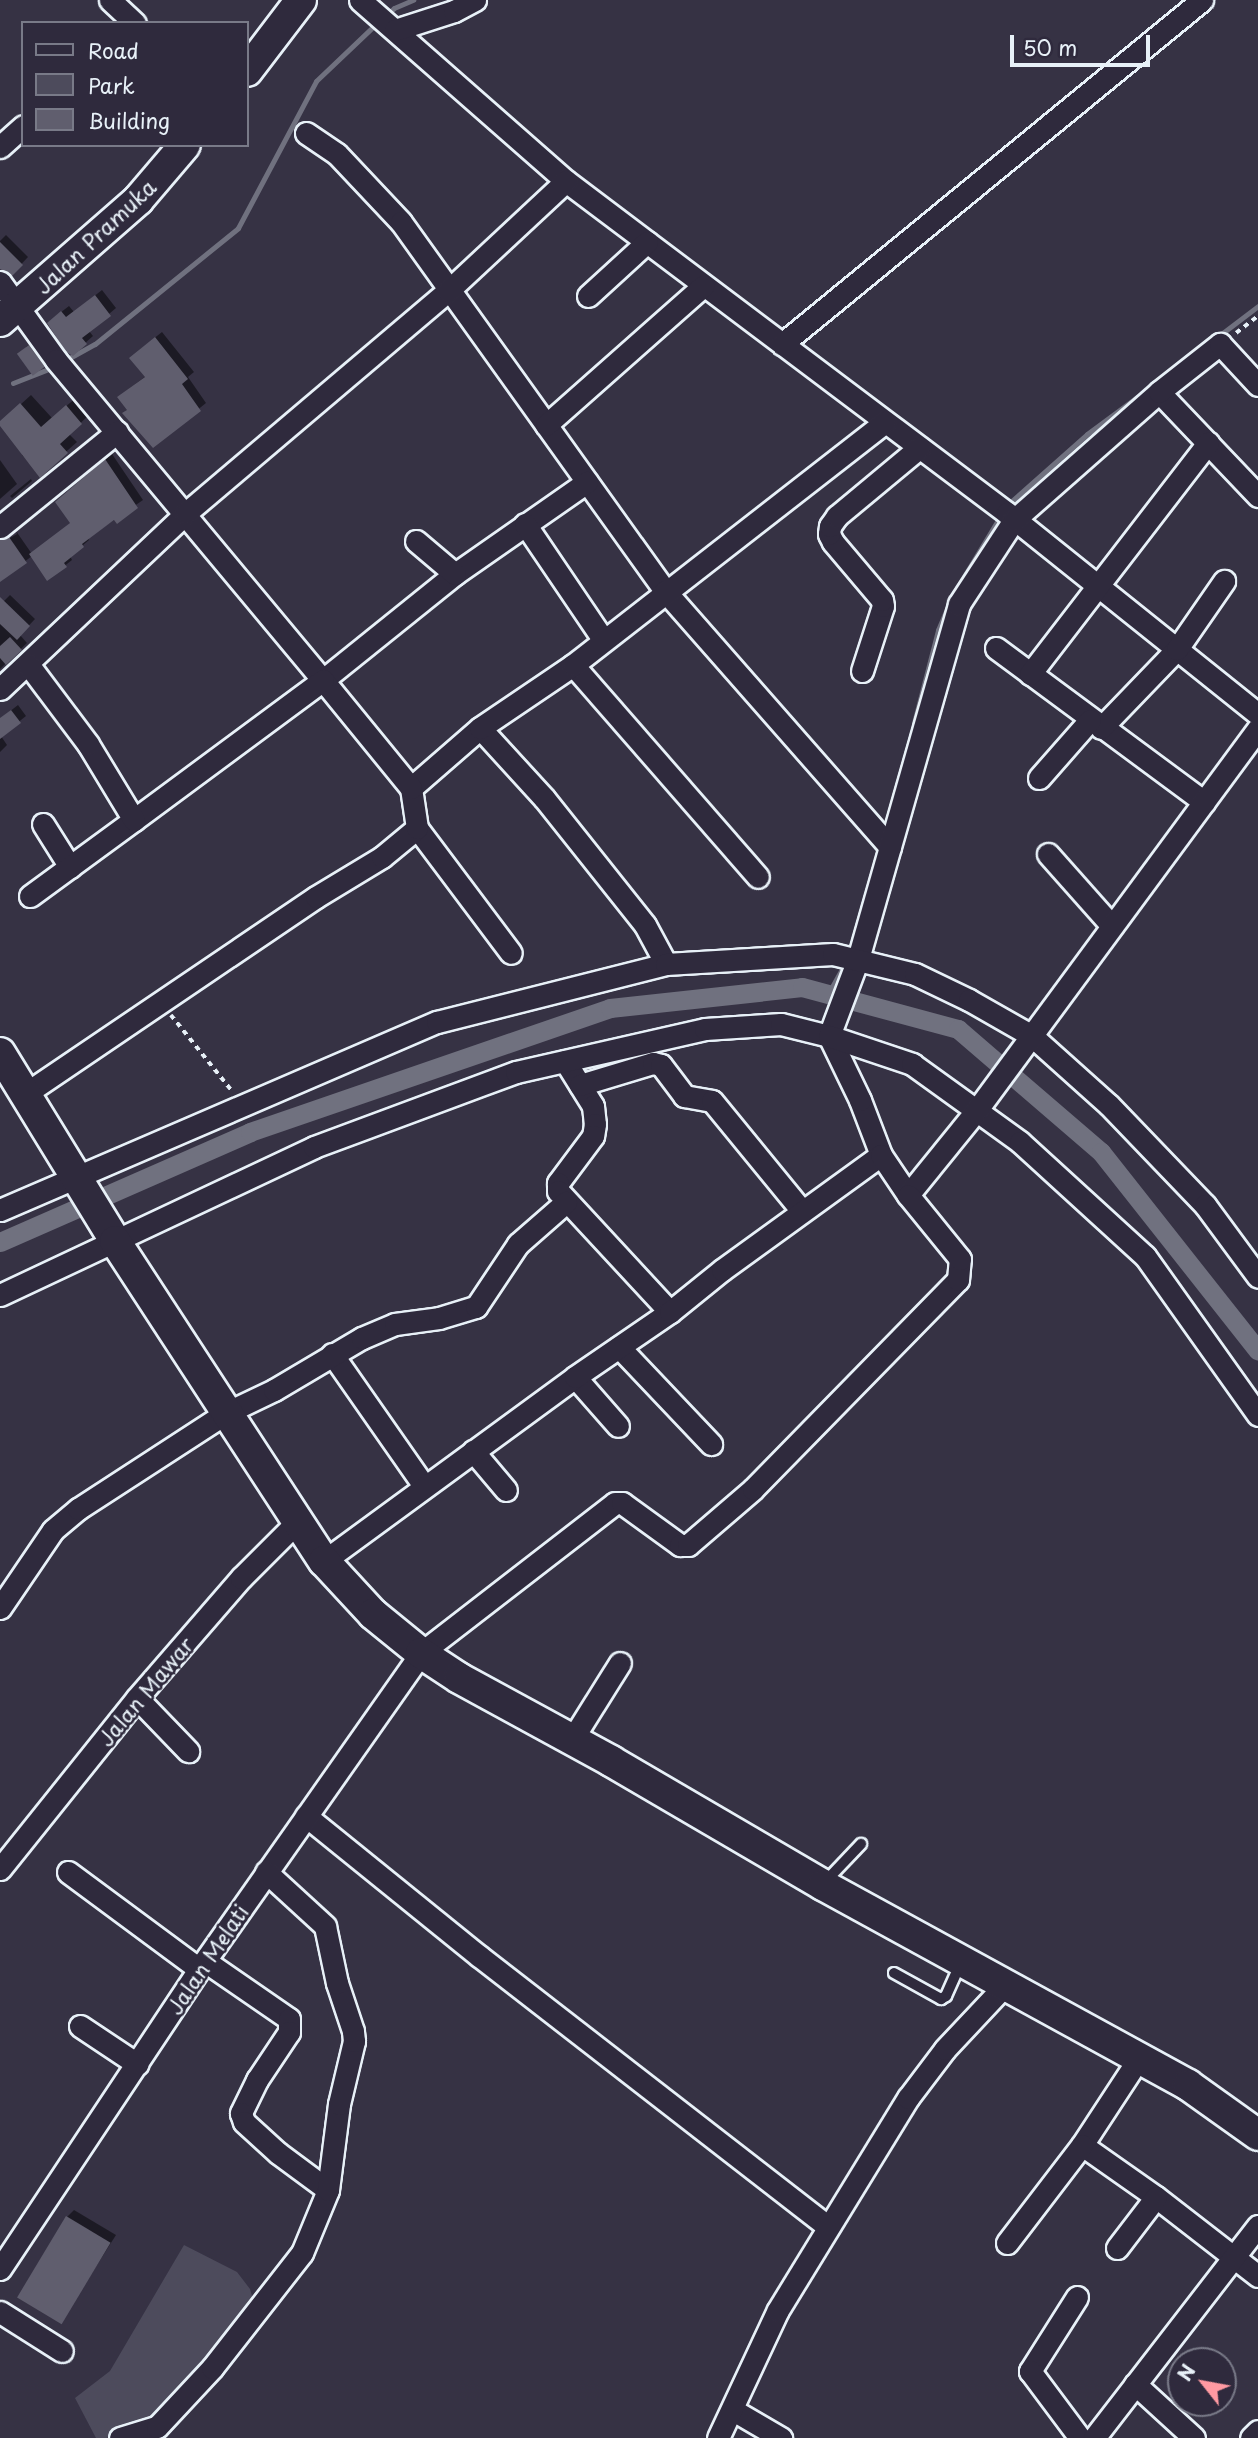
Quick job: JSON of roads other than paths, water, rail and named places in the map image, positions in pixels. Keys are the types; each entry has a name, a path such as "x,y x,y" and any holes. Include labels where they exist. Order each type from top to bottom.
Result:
{"main road":[{"path":"248,70 301,0"},
{"name":"Jalan Pramuka","path":"10,313 138,200 184,147"},
{"path":"0,1053 112,1237 324,1561 373,1614 421,1653 823,1885 1188,2085 1258,2135"}],"street":[{"path":"110,0 133,21"},
{"path":"360,0 566,181 1006,513 1258,714"},
{"path":"386,23 454,11 475,0"},
{"path":"782,344 1202,0"},
{"path":"0,148 21,129"},
{"path":"306,133 337,154 388,206 665,591 890,847"},
{"path":"0,688 186,513 448,291 566,181"},
{"path":"588,296 647,242"},
{"path":"0,282 10,313 56,360 186,513 411,788 417,828 511,953"},
{"path":"546,425 703,286"},
{"path":"1258,385 1220,344 1006,513 959,604 856,962 830,1034 881,1155 908,1195 1029,1040 1258,729"},
{"path":"1158,392 1258,496"},
{"path":"411,788 480,728 573,665 885,422"},
{"path":"0,527 117,432"},
{"path":"1030,674 1208,443"},
{"path":"862,671 883,607 882,600 833,542 829,534 830,526 837,516 919,447"},
{"path":"30,896 323,680 455,574 587,481"},
{"path":"525,524 603,639"},
{"path":"416,541 455,574"},
{"path":"1039,778 1177,649 1224,581"},
{"path":"996,648 1204,802"},
{"path":"28,664 88,744 134,820"},
{"path":"573,665 758,877"},
{"path":"480,728 544,797 645,925 666,964"},
{"path":"43,824 70,867"},
{"path":"24,1094 316,897 382,857 417,828"},
{"path":"1048,854 1112,926"},
{"path":"0,1210 81,1185 244,1107 437,1022 666,964 833,954 856,962 915,974 969,1000 1029,1040 1109,1105 1205,1205 1258,1277"},
{"path":"0,1295 112,1237 314,1147 516,1072 705,1029 781,1024 830,1034 912,1065 980,1105 1145,1256 1258,1415"},
{"path":"565,1061 593,1106 596,1124 593,1136 558,1183 558,1192 670,1312"},
{"path":"580,1085 653,1063 662,1065 684,1096 712,1101 802,1211"},
{"path":"324,1561 472,1451 670,1312 802,1211 881,1155"},
{"name":"Jalan Melati","path":"0,2269 202,1965 421,1653 615,1503 622,1503 683,1546 688,1545 753,1489 958,1280 960,1259 908,1195"},
{"path":"0,1608 53,1530 78,1509 226,1413 274,1390 332,1354 395,1324 439,1318 475,1307 518,1244 566,1202"},
{"path":"619,1347 711,1444"},
{"path":"332,1354 424,1486"},
{"path":"575,1377 618,1426"},
{"path":"472,1451 506,1490"},
{"name":"Jalan Mawar","path":"0,1869 137,1698 241,1578 298,1521"},
{"path":"571,1741 620,1663"},
{"path":"137,1698 188,1751"},
{"path":"306,1816 479,1956 828,2227"},
{"path":"68,1872 202,1965 289,2019 289,2032 257,2080 241,2113 244,2122 278,2153 328,2190"},
{"path":"120,2438 157,2427 212,2368 302,2253 328,2190 339,2104 354,2040 353,2031 337,1983 325,1926 266,1872"},
{"path":"718,2438 778,2310 908,2098 945,2049 1005,1985"},
{"path":"80,2026 137,2064"},
{"path":"1007,2243 1082,2145 1139,2058"},
{"path":"1082,2145 1156,2197 1258,2276"},
{"path":"1117,2248 1156,2197"},
{"path":"1094,2438 1258,2225"},
{"path":"1077,2297 1030,2371 1080,2438"},
{"path":"0,2312 62,2351"},
{"path":"1135,2384 1194,2438"},
{"path":"733,2410 781,2438"},
{"path":"1251,2438 1258,2431"}],"lane":[{"path":"823,1885 861,1844"},
{"path":"894,1973 941,1999 946,1996 962,1961"}],"waterway":[{"path":"384,17 394,8 413,0"},
{"path":"64,361 95,344 238,228 316,81 377,23"},
{"path":"1216,338 1258,306"},
{"path":"13,383 56,366"},
{"path":"1006,506 1087,434 1144,392"},
{"path":"954,593 1001,515"},
{"path":"914,723 938,630 947,609"},
{"path":"828,994 843,967"},
{"path":"0,1242 250,1132 610,1008 802,987 958,1029 1101,1152 1258,1351"}]}
